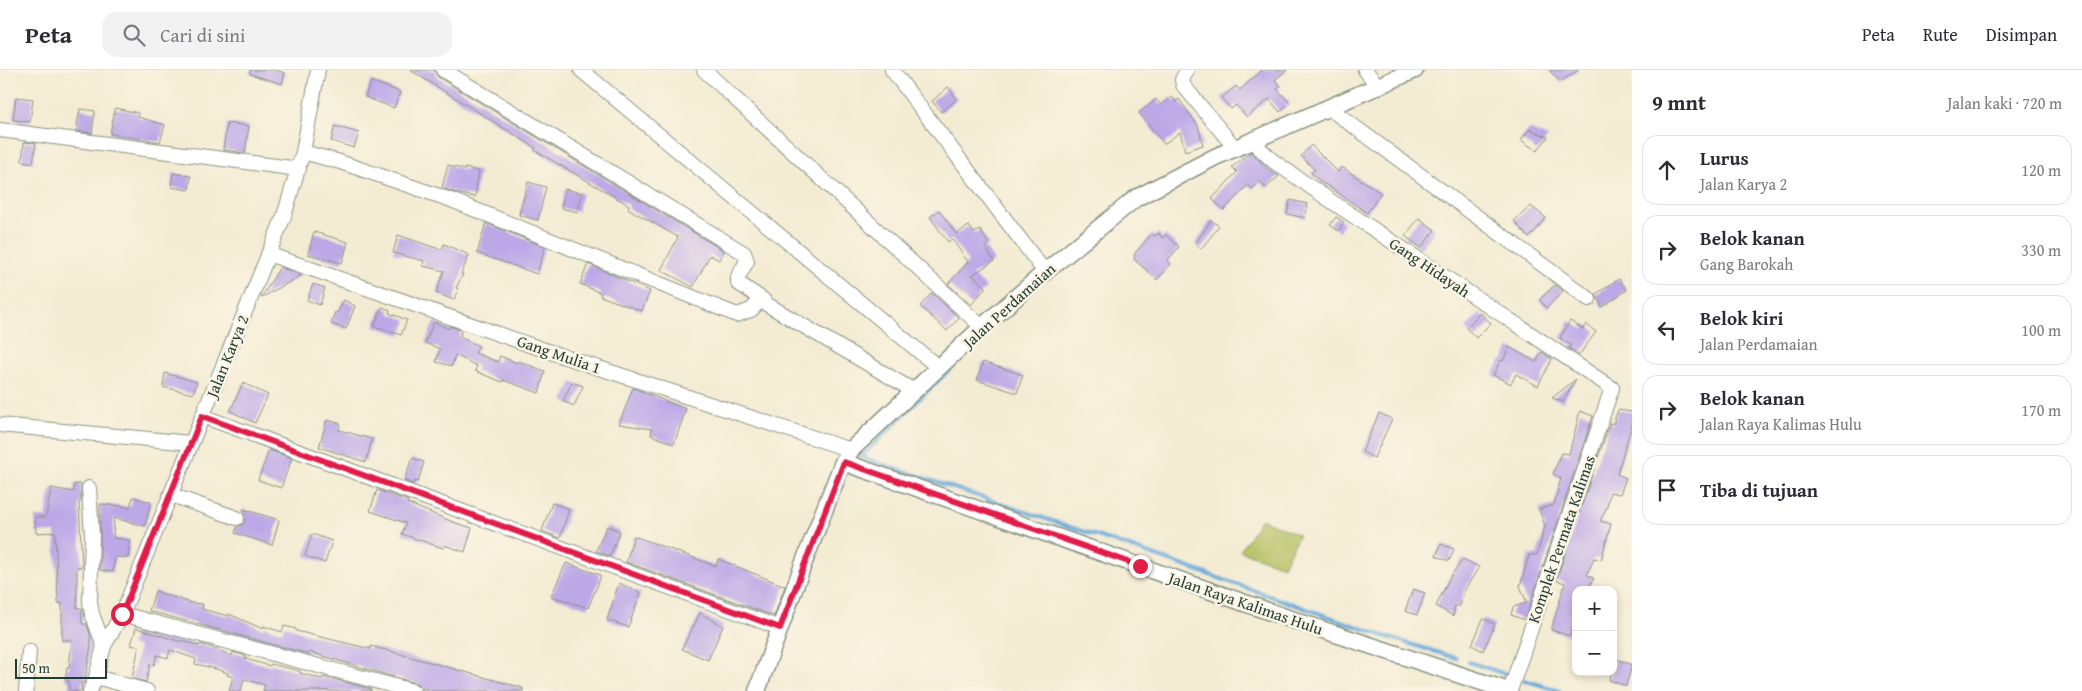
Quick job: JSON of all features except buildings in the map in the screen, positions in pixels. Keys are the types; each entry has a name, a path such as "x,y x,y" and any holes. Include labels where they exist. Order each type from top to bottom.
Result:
{"street":[{"name":"Jalan Karya 2","path":"90,691 96,677 104,646 122,614 284,216 303,152 318,70"},
{"path":"444,70 744,253 747,260 738,276 738,283 768,305 914,391"},
{"path":"581,70 939,368"},
{"path":"704,70 982,327"},
{"path":"892,70 1045,272"},
{"path":"1187,70 1182,80 1182,85 1235,148"},
{"path":"1365,70 1378,86"},
{"name":"Jalan Perdamaian","path":"757,691 847,456 914,391 982,327 1045,272 1124,207 1149,190 1235,148 1415,70"},
{"path":"1329,108 1590,299"},
{"path":"0,130 299,169"},
{"name":"Gang Hidayah","path":"1252,141 1272,161 1323,196 1612,388"},
{"path":"303,152 340,162 452,200 737,315 751,310 762,299"},
{"name":"Gang Mulia 1","path":"268,254 847,456"},
{"name":"Komplek Permata Kalimas","path":"1509,691 1612,388"},
{"path":"202,416 780,628"},
{"path":"0,425 191,443"},
{"name":"Jalan Raya Kalimas Hulu","path":"847,456 1299,622 1509,691"},
{"path":"89,488 92,535 90,602 92,614 104,646"},
{"path":"171,496 236,518"},
{"path":"122,614 413,691"},
{"path":"26,691 29,651"},
{"path":"96,677 147,691"}],"green space":[{"path":"1261,519 1299,535 1283,566 1240,551"}],"waterway":[{"path":"953,366 861,457 1133,548 1384,636 1456,658"},
{"path":"1469,662 1505,674"},
{"path":"1524,680 1560,691"}],"route":[{"path":"122,614 202,416 780,628 844,462 1140,566"}]}
